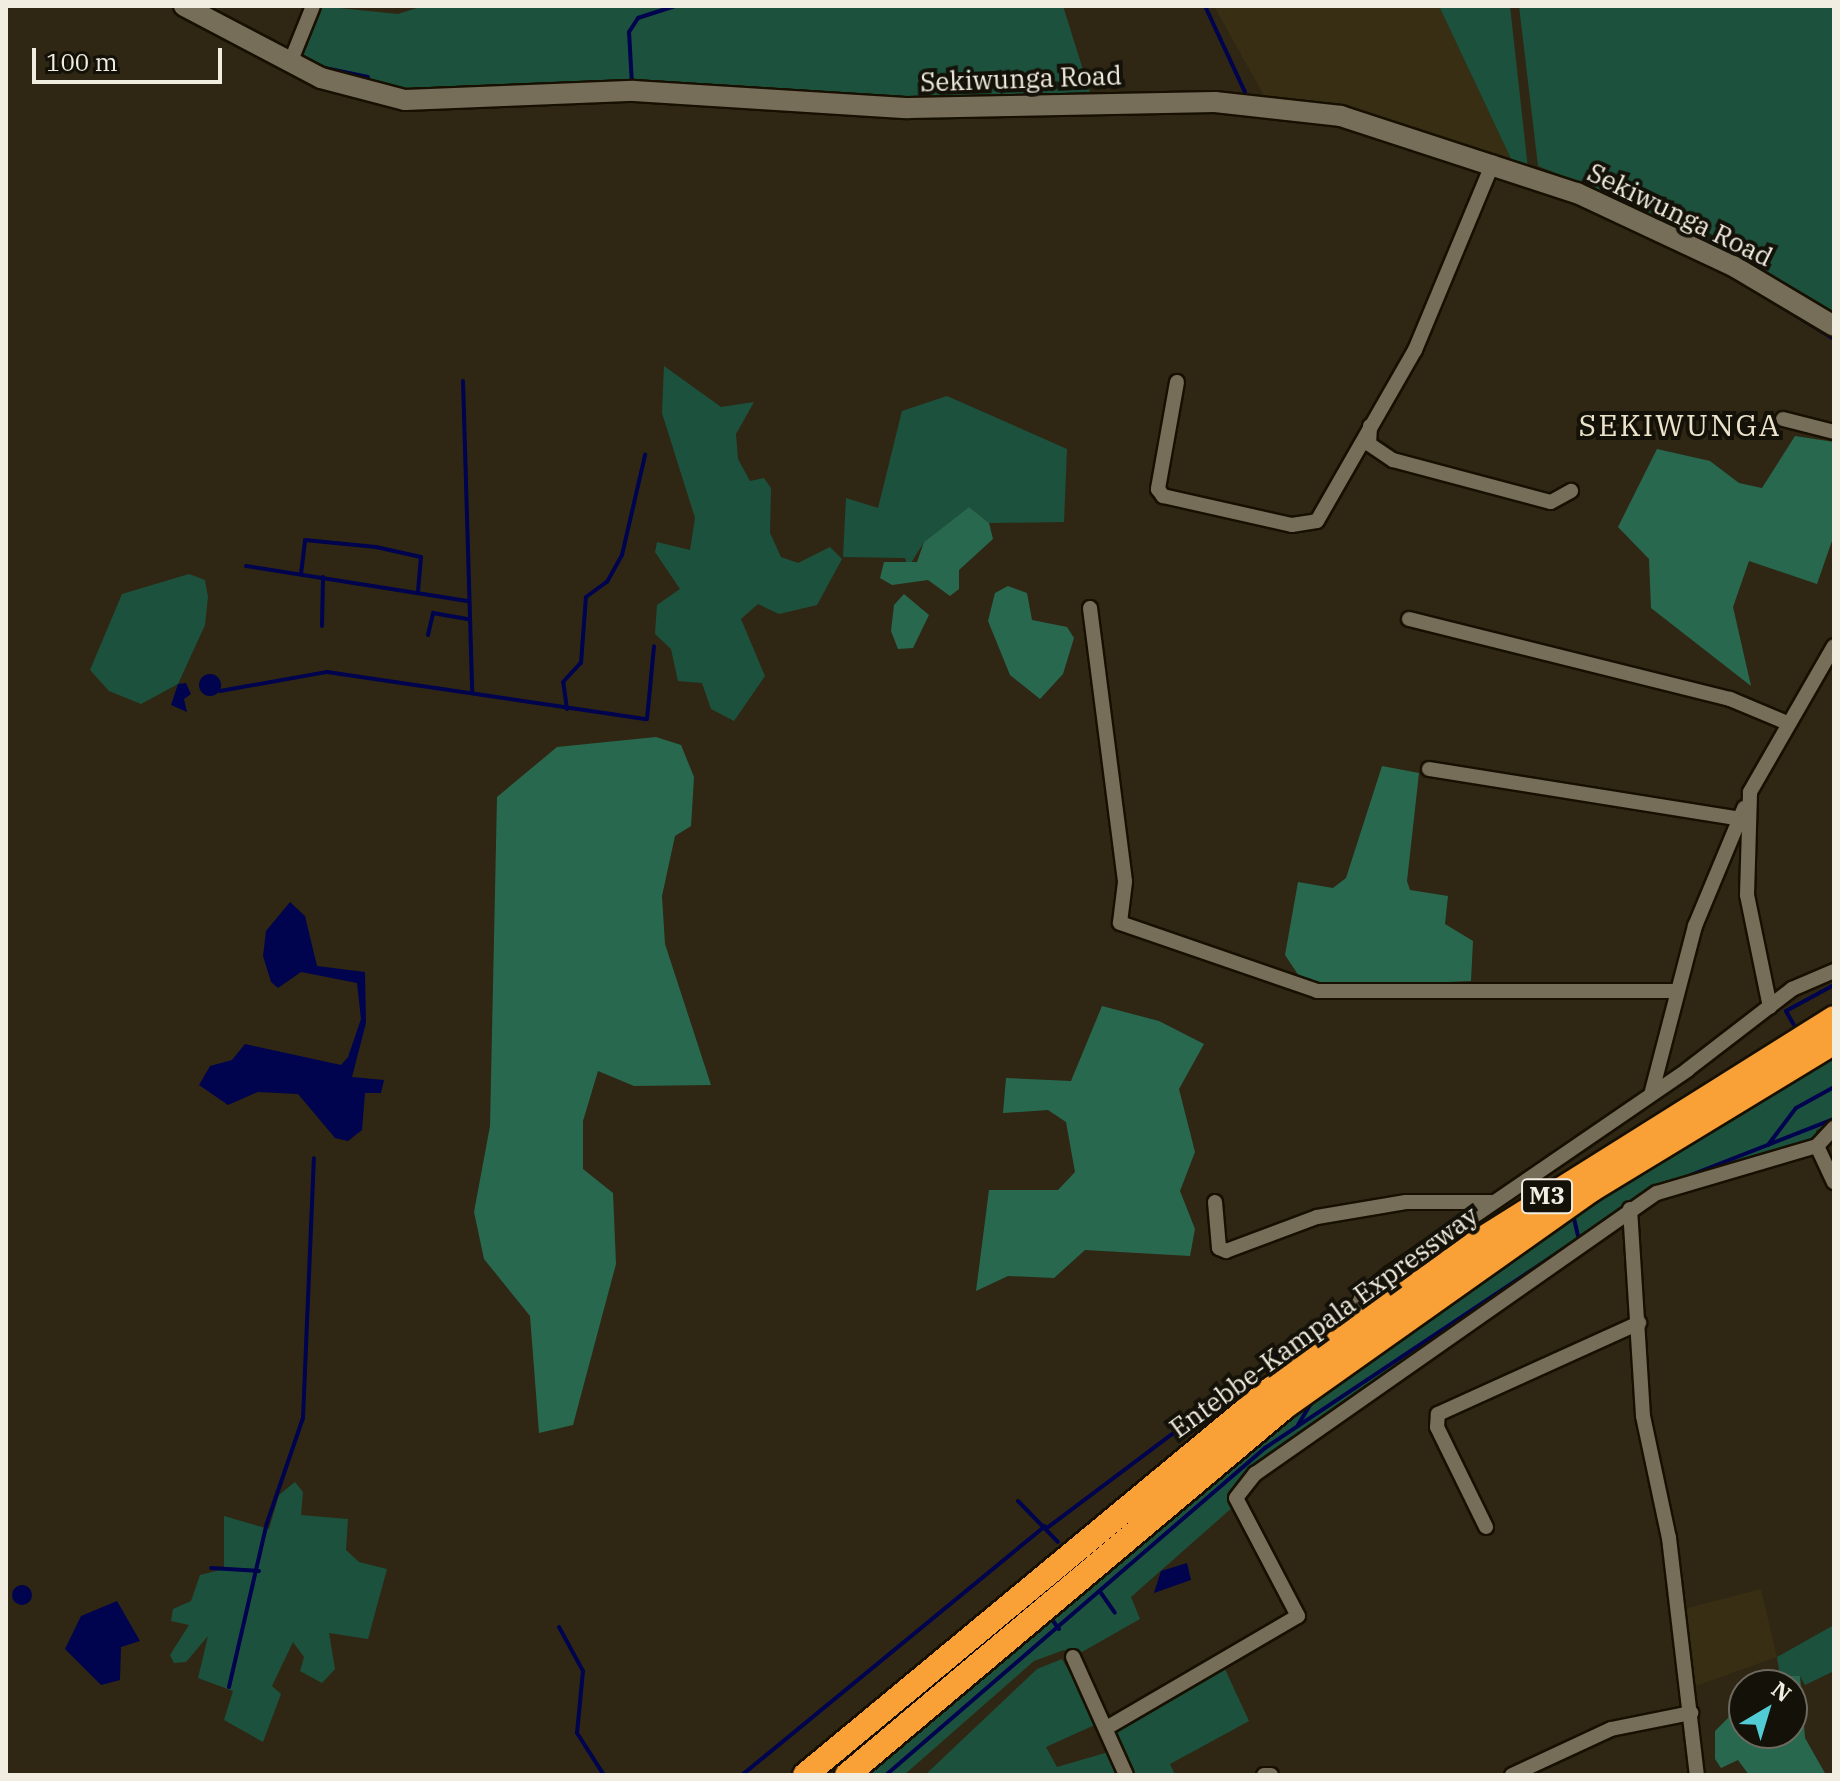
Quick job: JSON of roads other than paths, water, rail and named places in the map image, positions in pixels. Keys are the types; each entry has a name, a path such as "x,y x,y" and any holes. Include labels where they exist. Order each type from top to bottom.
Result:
{"highway":[{"name":"Entebbe-Kampala Expressway","path":"805,1775 1237,1415 1345,1335 1616,1150 1834,1018"},
{"name":"Entebbe-Kampala Expressway","path":"847,1775 1286,1406 1591,1190 1834,1042"}],"main road":[{"name":"Sekiwunga Road","path":"184,6 290,63 405,100 634,91 908,108 1283,107 1381,127 1493,163 1623,213 1834,326"}],"street":[{"path":"290,63 313,6"},
{"path":"1177,382 1158,489 1174,502 1227,513 1292,525 1317,521 1372,418 1421,336 1493,163"},
{"path":"1372,418 1369,444 1393,460 1551,502 1571,491"},
{"path":"1783,419 1834,432"},
{"path":"1090,608 1125,882 1120,923 1317,991 1677,991"},
{"path":"1409,619 1730,699 1785,722"},
{"path":"1652,1091 1677,991 1750,792 1785,722 1834,646"},
{"path":"1429,769 1740,819"},
{"path":"1750,792 1747,895 1770,1007"},
{"path":"1345,1335 1361,1298 1770,1007 1834,971"},
{"path":"1108,1727 1298,1616 1238,1504 1245,1482 1490,1317 1630,1209 1672,1186 1817,1146 1834,1128"},
{"path":"1817,1146 1834,1182"},
{"path":"1215,1202 1219,1248 1226,1251 1317,1217 1406,1202 1492,1202"},
{"path":"1630,1209 1643,1416 1669,1538 1697,1775"},
{"path":"1486,1527 1437,1427 1438,1414 1639,1323"},
{"path":"1073,1657 1108,1727 1126,1775"},
{"path":"1512,1775 1611,1729 1691,1713"},
{"path":"1264,1775 1271,1775"}],"waterway":[{"path":"632,85 629,32 638,18 674,6"},
{"path":"1205,6 1245,92"},
{"path":"320,67 368,77"},
{"path":"1754,290 1834,339"},
{"path":"463,381 472,692"},
{"path":"567,709 563,682 581,663 586,597 607,582 622,555 645,455"},
{"path":"301,574 305,540 376,547 421,557 418,591"},
{"path":"246,566 467,601"},
{"path":"322,626 323,577"},
{"path":"428,635 433,613 468,619"},
{"path":"220,691 327,672 647,719 654,646"},
{"path":"1794,1025 1786,1011 1834,985"},
{"path":"1768,1145 1796,1108 1834,1087"},
{"path":"1673,1182 1834,1119"},
{"path":"229,1687 267,1523 303,1418 314,1158"},
{"path":"1573,1214 1578,1235"},
{"path":"886,1775 1265,1448 1613,1216"},
{"path":"1047,1528 1293,1343 1323,1322 1335,1323"},
{"path":"1298,1425 1311,1403"},
{"path":"1018,1501 1058,1542"},
{"path":"742,1775 1045,1526"},
{"path":"211,1568 259,1571"},
{"path":"1101,1593 1115,1613"},
{"path":"1050,1617 1059,1629"},
{"path":"559,1627 583,1671 577,1733 604,1775"}],"district":[{"name":"SEKIWUNGA","path":"1680,425"}]}
